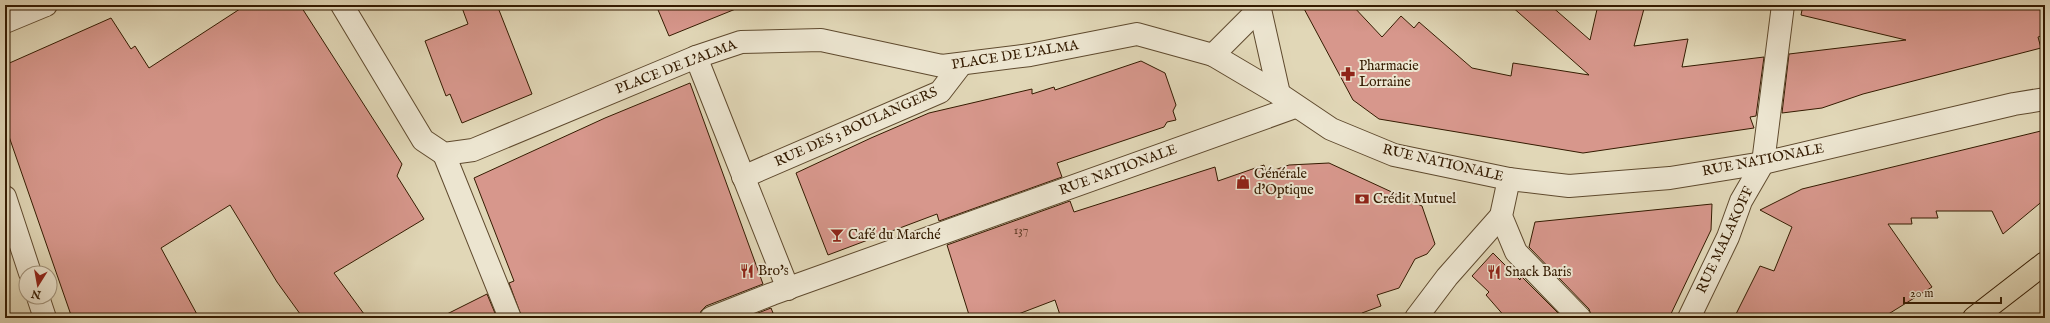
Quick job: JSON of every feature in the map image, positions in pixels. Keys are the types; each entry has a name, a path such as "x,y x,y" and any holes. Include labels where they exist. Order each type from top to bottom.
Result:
{"main road":[{"path":"1974,318 2045,263"}],"street":[{"path":"5,22 46,5"},
{"path":"342,5 423,140 444,154 510,318"},
{"path":"1763,163 1783,5"},
{"path":"1259,8 1268,50 1287,101"},
{"path":"1213,55 1259,8"},
{"name":"PLACE DE L'ALMA","path":"444,154 473,150 696,57 741,42 820,40 942,66 960,66 1030,56 1137,34 1213,55 1287,101"},
{"path":"696,57 788,289"},
{"name":"RUE DES 3 BOULANGERS","path":"744,176 940,92 960,66"},
{"name":"RUE NATIONALE","path":"711,318 1287,101 1331,129 1394,155 1509,179 1569,186 1670,178 1763,163 2014,104 2045,99"},
{"name":"RUE MALAKOFF","path":"1689,318 1728,237 1741,201 1763,163"},
{"path":"1416,318 1447,277 1502,216 1509,179"},
{"path":"5,197 27,265"},
{"path":"1502,216 1516,252 1580,318"},
{"path":"41,305 45,318"}],"path":[{"path":"2038,318 2045,313"}],"building":[{"path":"246,5 300,5 402,164 397,176 424,219 334,273 367,318 303,318 277,282 230,205 161,248 199,318 72,318 58,278 58,265 54,265 5,125 5,65 111,18 131,49 135,46 149,68"},
{"path":"461,5 497,5 532,94 462,123 450,94 446,96 425,41 468,24"},
{"path":"656,5 742,5 743,6 669,36"},
{"path":"1302,5 1352,5 1382,37 1401,16 1414,28 1419,22 1472,68 1511,76 1513,63 1589,75 1510,5 1550,5 1590,40 1598,5 1645,5 1634,46 1688,39 1682,67 1764,57 1756,116 1750,117 1754,128 1583,153 1379,119 1353,100"},
{"path":"1803,5 2045,5 2045,35 2038,37 2041,48 1863,94 1822,108 1782,113 1789,54 1906,40 1801,15"},
{"path":"1141,61 1165,73 1176,105 1173,111 1176,120 1167,122 1164,127 1057,163 1062,177 939,221 937,214 828,255 796,173 929,113 1032,89 1032,94 1054,87 1055,90"},
{"path":"690,83 763,284 706,306 701,311 699,318 522,318 509,283 514,281 474,178 605,118"},
{"path":"2045,130 2045,199 2003,234 1992,211 1936,211 1938,218 1911,218 1912,224 1888,224 1932,287 1882,318 1734,318 1760,266 1774,271 1792,227 1760,210 1802,189"},
{"path":"1329,163 1422,206 1435,244 1427,254 1415,259 1399,288 1377,295 1381,306 1362,313 1364,318 1061,318 1055,300 1008,318 970,318 947,245 1070,201 1074,212 1215,167 1218,181 1264,165 1266,173 1289,165"},
{"path":"1712,204 1711,230 1669,318 1592,318 1589,309 1529,247 1535,222"},
{"path":"1493,253 1520,280 1521,276 1563,318 1506,318 1486,295 1489,292 1472,276"},
{"path":"487,294 497,318 439,318"},
{"path":"771,308 775,318 745,318"}],"place":[{"name":"Pharmacie Lorraine","path":"1348,74"},
{"name":"Générale d'Optique","path":"1243,182"},
{"name":"Crédit Mutuel","path":"1362,199"},
{"name":"Café du Marché","path":"837,235"},
{"name":"Bro's","path":"747,271"},
{"name":"Snack Baris","path":"1494,272"}]}
